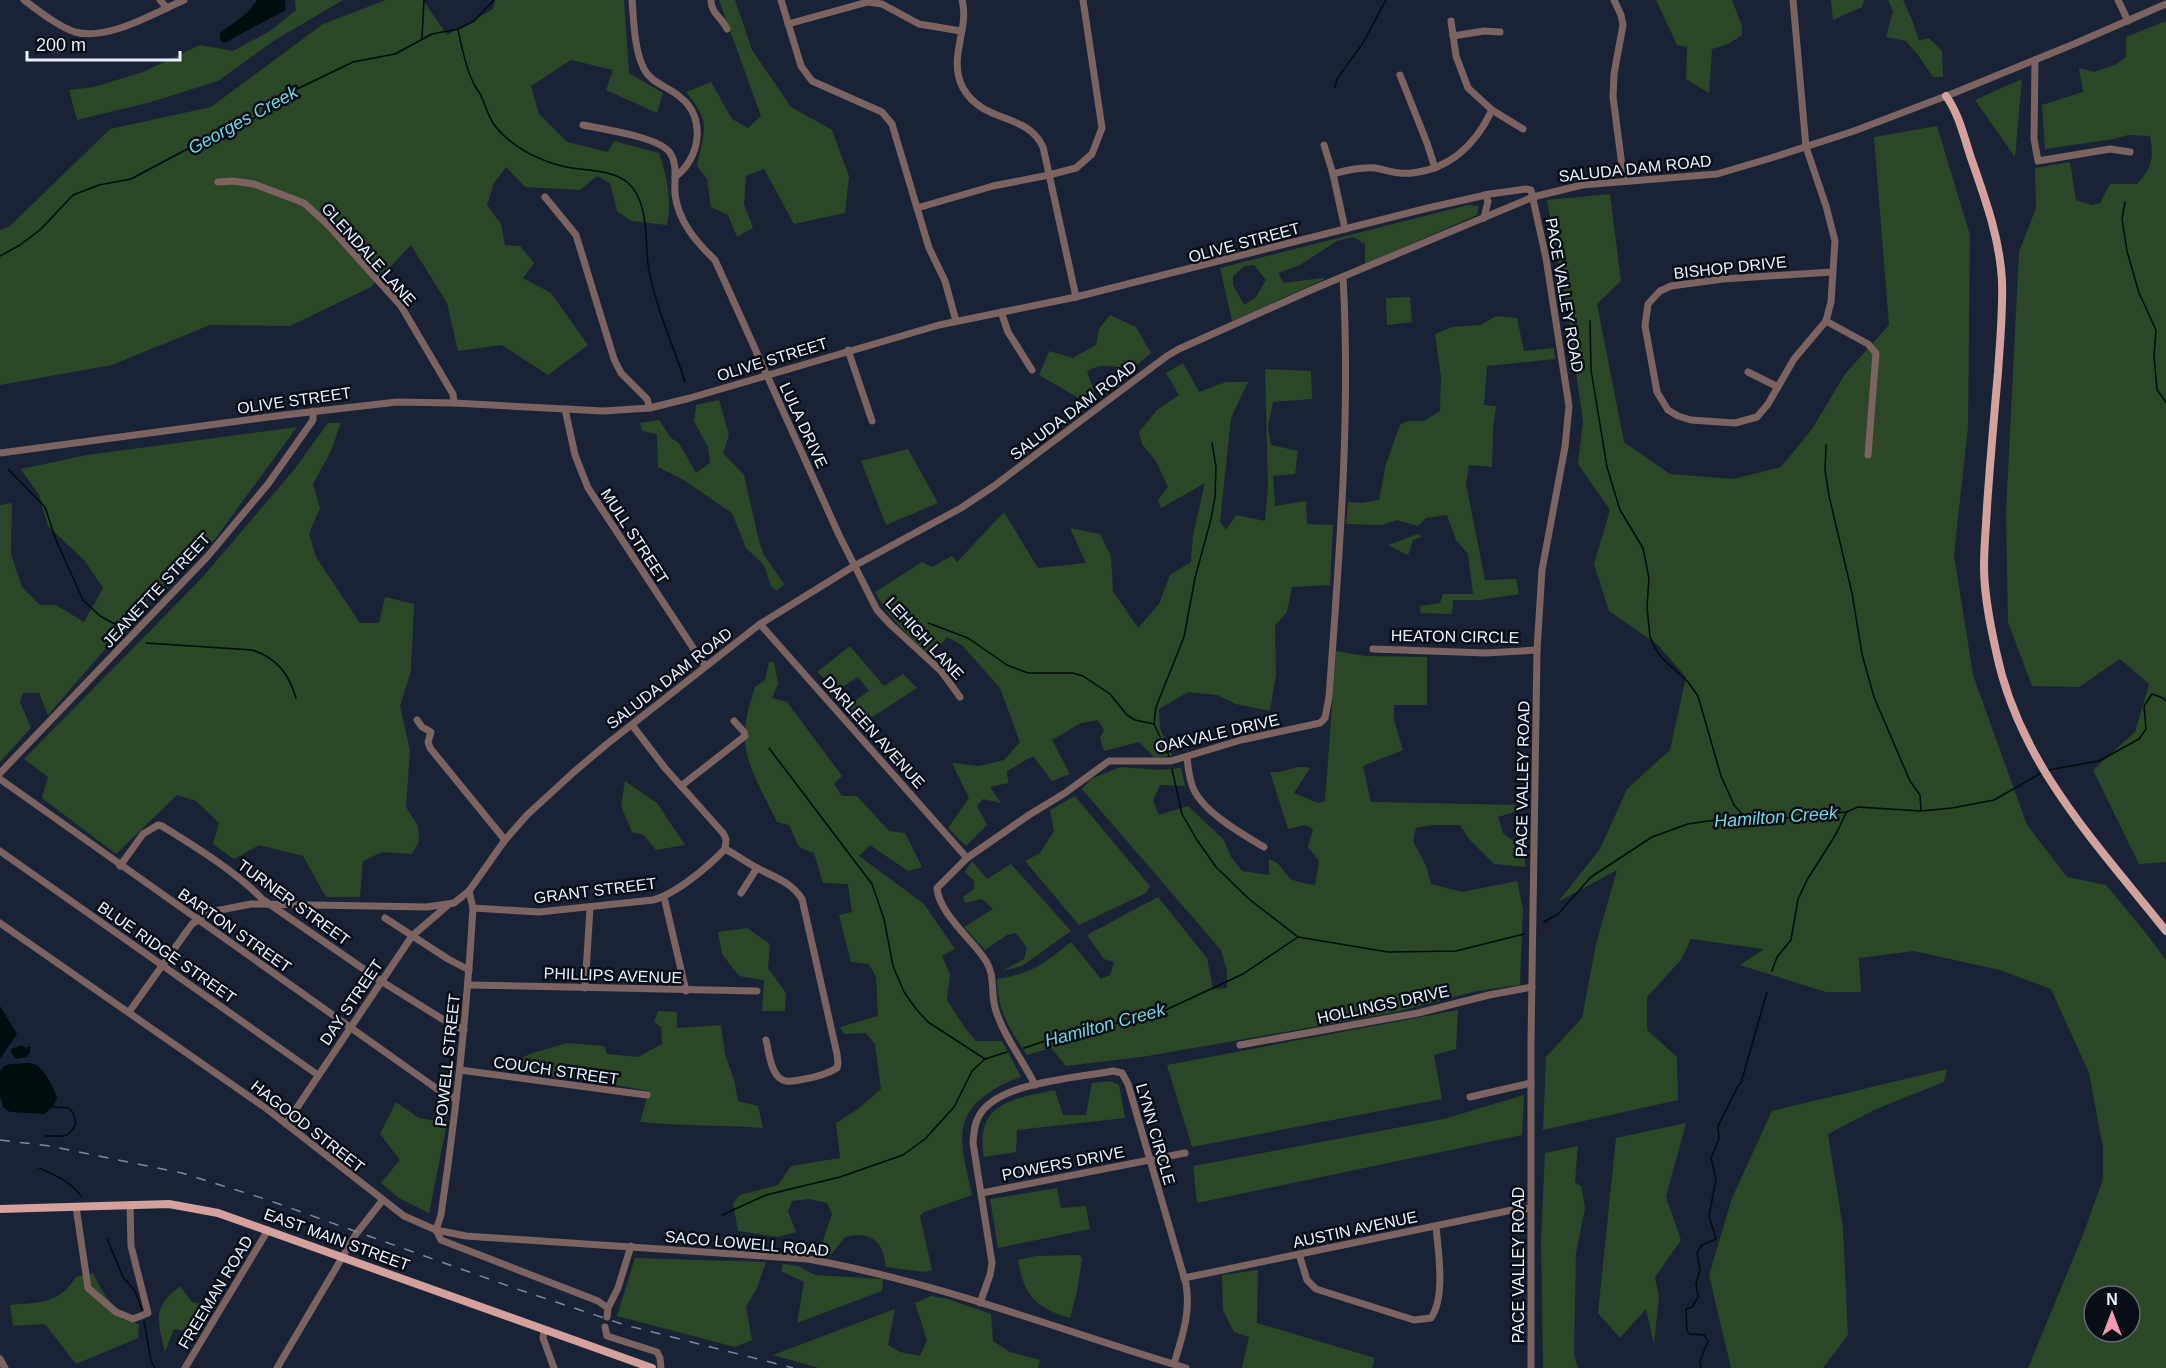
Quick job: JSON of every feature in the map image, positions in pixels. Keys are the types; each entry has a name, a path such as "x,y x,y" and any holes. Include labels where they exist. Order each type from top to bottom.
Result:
{"main road":[{"path":"1946,96 1947,110 1970,156 1992,222 1999,252 2002,280 2002,328 1984,568 1996,653 2007,695 2043,771 2069,811 2166,931"},
{"name":"EAST MAIN STREET","path":"0,1209 169,1204 226,1215 652,1368"}],"street":[{"path":"24,0 66,28 76,32 95,34 120,28 184,0"},
{"path":"160,0 167,8"},
{"path":"632,0 635,33 643,69 656,82 682,97 695,117 698,138 696,149 675,177"},
{"path":"711,0 712,9 727,28"},
{"path":"781,0 801,66 812,81 882,112 892,124 929,248 950,296 956,321"},
{"path":"962,0 963,13 956,61 963,88 969,97 990,113 1025,126 1033,132 1043,147 1076,297"},
{"path":"917,208 993,186 1076,168 1092,154 1102,128 1083,0"},
{"path":"1614,0 1622,15 1623,25 1614,74 1613,98 1624,181"},
{"name":"BISHOP DRIVE","path":"1793,0 1806,147 1835,241 1831,302 1826,321 1794,359 1761,414 1748,421 1735,423 1702,422 1678,416 1668,410 1657,392 1645,326 1648,304 1660,291 1671,286 1733,278 1832,272"},
{"path":"2118,0 2128,21"},
{"path":"788,24 852,5 876,2 919,24 961,31"},
{"name":"SALUDA DAM ROAD","path":"448,905 469,891 505,840 527,815 575,771 760,624 854,566 960,508 994,486 1179,349 1533,197 1562,188 1717,174 1806,147 1946,96 2166,4"},
{"path":"1451,21 1456,56 1468,88 1492,110 1523,129"},
{"path":"1453,36 1484,31 1500,32"},
{"path":"2035,60 2034,139 2038,161 2110,149 2130,152"},
{"path":"1400,75 1435,168"},
{"path":"1333,174 1361,168 1411,174 1435,168 1462,153 1492,110"},
{"name":"LULA DRIVE","path":"583,125 648,140 669,151 674,160 678,209 683,221 691,234 715,260 854,566"},
{"path":"1324,145 1345,229"},
{"name":"GLENDALE LANE","path":"219,182 254,184 287,196 304,203 328,225 401,306 453,394 454,403"},
{"name":"OLIVE STREET","path":"0,453 313,411 398,402 565,409 650,408 956,321 1076,297 1428,208 1485,195 1526,189 1531,190 1533,197"},
{"path":"1484,218 1488,201 1485,195"},
{"path":"545,197 576,235 614,359 621,373 647,399 650,408"},
{"name":"PACE VALLEY ROAD","path":"1531,1368 1531,1083 1537,650 1542,570 1565,447 1569,406 1533,197"},
{"name":"OAKVALE DRIVE","path":"1035,1085 997,1015 993,999 991,971 985,960 961,932 937,893 937,888 967,858 1109,761 1154,762 1187,757 1241,740 1297,730 1320,723 1325,718 1330,687 1343,470 1346,330 1344,278"},
{"path":"1001,312 1008,332 1032,370"},
{"path":"1826,321 1868,344 1876,353 1868,455"},
{"path":"848,350 872,421"},
{"path":"1748,372 1778,387"},
{"name":"MULL STREET","path":"565,409 575,455 588,488 705,666"},
{"name":"JEANETTE STREET","path":"0,773 207,557 268,484 313,420 313,411"},
{"name":"LEHIGH LANE","path":"854,566 877,610 941,671 960,697"},
{"name":"DARLEEN AVENUE","path":"760,624 967,858"},
{"name":"HEATON CIRCLE","path":"1373,649 1486,653 1537,650"},
{"path":"417,720 422,727 431,732 429,748 505,840"},
{"path":"681,786 745,736 734,721"},
{"path":"632,725 681,786 723,833 726,839 725,849 785,881 802,899 837,1054 837,1068 811,1078 788,1082 781,1079 774,1069 766,1040"},
{"path":"1187,757 1194,792 1229,826 1264,847"},
{"name":"BARTON STREET","path":"0,779 120,866 456,1100"},
{"name":"TURNER STREET","path":"120,866 142,834 158,825 162,826 208,856 269,904 381,981 464,1030"},
{"name":"GRANT STREET","path":"472,908 539,912 653,900 664,897 681,885 725,849"},
{"name":"BLUE RIDGE STREET","path":"0,851 318,1075"},
{"path":"741,893 757,868"},
{"name":"POWELL STREET","path":"436,1230 441,1215 464,1030 472,908 469,891"},
{"path":"664,897 686,991"},
{"path":"129,1012 192,924 210,912 228,907 269,904 427,907 448,905"},
{"name":"DAY STREET","path":"286,1124 412,936 448,905"},
{"path":"585,988 590,908"},
{"path":"385,918 469,970"},
{"name":"HAGOOD STREET","path":"0,923 286,1124 382,1201 404,1216 436,1230 441,1240 598,1301 608,1308"},
{"name":"PHILLIPS AVENUE","path":"468,985 757,991"},
{"name":"HOLLINGS DRIVE","path":"1240,1045 1418,1012 1532,987"},
{"name":"COUCH STREET","path":"460,1070 647,1095"},
{"name":"LYNN CIRCLE","path":"980,1303 992,1263 973,1143 974,1128 979,1116 993,1100 1014,1090 1113,1071 1122,1073 1128,1084 1188,1295 1187,1321 1174,1364"},
{"path":"1470,1097 1531,1083"},
{"name":"POWERS DRIVE","path":"982,1193 1185,1153"},
{"path":"278,1368 358,1231 382,1201"},
{"path":"76,1207 88,1288 116,1312 133,1319 148,1313 131,1246 130,1205"},
{"name":"AUSTIN AVENUE","path":"1184,1278 1512,1210 1531,1209"},
{"path":"1299,1254 1307,1280 1316,1289 1414,1320 1424,1320 1431,1318 1437,1303 1439,1256 1436,1226"},
{"name":"FREEMAN ROAD","path":"185,1368 268,1230"},
{"name":"SACO LOWELL ROAD","path":"436,1230 466,1236 808,1259 914,1282 1186,1368"},
{"path":"607,1317 608,1308 618,1288 631,1246"},
{"path":"605,1327 607,1336 657,1352 660,1358 660,1368"},
{"path":"544,1330 544,1345 554,1368"},
{"path":"0,1359 5,1368"}],"green space":[{"path":"295,0 343,0 275,40 218,81 151,102 77,120 69,90 94,87 143,72 200,45 233,51 270,31 296,10"},
{"path":"386,0 423,0 447,35 493,9 495,0 624,0 629,73 663,93 657,113 606,90 613,70 571,60 531,86 539,114 567,142 608,152 614,141 659,153 668,189 667,225 631,221 617,211 610,183 597,176 580,190 525,187 506,167 494,183 487,205 501,224 505,245 520,246 534,263 523,278 551,293 588,345 548,375 502,345 458,351 447,303 411,245 371,287 290,326 210,325 112,365 0,385 0,230 10,226 110,129 211,107 323,24"},
{"path":"719,0 735,0 752,50 791,107 832,130 849,176 845,213 794,224 764,169 746,176 744,204 753,228 737,237 728,215 711,207 707,179 697,166 703,135 703,120 686,92 711,82 732,119 748,128 761,116"},
{"path":"1656,0 1732,0 1742,26 1742,35 1728,44 1712,49 1709,93 1686,79 1687,47 1677,45"},
{"path":"1831,0 1864,0 1862,7 1833,20"},
{"path":"1888,0 1903,0 1919,41 1929,38 1942,51 1943,77 1933,77 1906,41 1886,37 1893,11"},
{"path":"2166,21 2166,862 2139,864 2093,770 2135,732 2149,684 2120,659 2079,687 2032,686 2008,622 2006,513 2019,252 2036,208 2035,168 2070,162 2076,200 2092,205 2100,203 2110,184 2137,184 2149,168 2152,157 2150,136 2128,135 2045,149 2042,105 2083,92 2079,68 2094,72 2115,65 2126,57 2126,37"},
{"path":"2022,79 2015,157 1975,100"},
{"path":"1937,126 1970,235 1968,427 1954,555 1973,675 2027,825 2067,877 2106,885 2166,960 2166,1368 2028,1368 2083,1235 2103,1179 2103,1148 2089,1073 2051,989 2000,970 1914,951 1859,958 1861,992 1826,992 1740,965 1764,949 1691,939 1681,960 1647,997 1647,1030 1677,1057 1678,1100 1543,1130 1546,1057 1582,1018 1596,944 1617,870 1558,902 1600,849 1627,789 1670,750 1686,677 1658,645 1609,611 1594,564 1610,510 1578,464 1583,422 1570,328 1547,200 1610,194 1621,281 1597,304 1624,442 1670,474 1734,479 1781,467 1812,429 1845,374 1889,325 1874,137"},
{"path":"1468,205 1479,206 1477,215 1365,264 1365,244 1353,237 1337,241 1300,265 1278,273 1284,283 1325,279 1232,321 1220,268","holes":["1254,265 1266,280 1256,297 1244,305 1233,285 1233,276 1245,266"]},
{"path":"1410,297 1412,322 1387,325 1386,298"},
{"path":"1110,315 1136,327 1151,353 1131,370 1103,366 1087,372 1094,391 1087,403 1039,375 1049,351 1073,358 1096,345 1099,329"},
{"path":"1496,316 1517,318 1524,351 1554,348 1555,359 1487,366 1484,405 1496,406 1492,467 1469,465 1466,484 1485,580 1516,579 1519,594 1480,600 1453,600 1452,614 1421,613 1420,606 1440,603 1443,594 1473,594 1468,554 1456,540 1447,515 1426,518 1418,526 1397,520 1382,525 1346,524 1348,502 1361,503 1379,500 1386,464 1400,425 1408,421 1424,421 1440,411 1441,377 1435,334 1452,327 1481,325"},
{"path":"1183,363 1199,392 1226,382 1248,382 1231,418 1220,522 1226,530 1236,515 1265,521 1268,486 1265,369 1311,371 1312,399 1273,402 1268,427 1271,445 1298,451 1295,474 1273,476 1275,506 1306,501 1307,524 1333,525 1330,585 1292,587 1287,612 1275,626 1276,675 1270,711 1236,704 1217,695 1188,692 1159,709 1160,728 1172,756 1154,757 1139,742 1104,751 1100,738 1104,730 1098,720 1081,723 1052,740 1070,774 1052,781 1033,756 1007,771 1008,783 990,787 1001,803 983,799 977,806 987,825 966,846 948,828 969,798 952,763 979,766 1004,760 1020,742 1000,688 962,645 947,637 936,650 926,652 898,624 875,592 922,562 932,567 952,556 957,562 1004,512 1038,568 1086,563 1070,528 1100,534 1111,556 1113,591 1138,628 1159,604 1170,575 1191,562 1193,535 1205,483 1161,508 1158,500 1168,487 1156,461 1142,444 1139,432 1157,410 1179,395 1166,373"},
{"path":"719,400 729,435 723,453 744,475 764,555 784,584 777,591 771,586 764,565 746,548 732,513 682,479 658,467 657,434 642,431 640,423 659,420 671,438 679,443 696,473 710,463 708,447 694,421 696,405"},
{"path":"328,423 341,423 330,453 313,484 320,508 309,534 316,557 360,623 379,623 385,597 414,604 411,671 400,706 410,751 406,807 418,826 419,842 412,854 382,852 363,861 360,897 326,897 303,856 259,845 234,859 213,844 219,823 196,801 177,795 116,854 42,798 48,777 24,759 201,579 293,471"},
{"path":"297,427 215,539 146,602 48,715 39,693 23,693 20,702 31,728 0,762 0,505 12,503 11,554 22,587 40,605 56,605 84,622 103,588 85,561 48,526 39,495 21,469 87,455"},
{"path":"908,449 938,503 886,525 861,461"},
{"path":"1419,534 1421,537 1413,540 1408,555 1388,545 1411,537"},
{"path":"850,646 884,686 903,674 917,688 863,723 846,707 869,691 858,677 838,690 817,672"},
{"path":"1336,651 1365,656 1427,657 1427,705 1394,705 1394,720 1403,750 1363,766 1371,802 1523,805 1521,810 1498,817 1503,833 1525,850 1525,867 1494,864 1469,839 1460,825 1432,825 1416,828 1413,841 1427,868 1431,884 1462,892 1517,881 1523,909 1520,985 1477,991 1400,1011 1148,1056 1066,1066 1051,1048 1027,1055 1002,1010 997,979 1020,974 1037,966 1071,942 1101,979 1110,975 1114,962 1104,959 1087,935 1158,897 1207,958 1213,989 1227,988 1227,971 1221,950 1082,789 1091,779 1120,767 1159,770 1181,768 1185,786 1160,785 1153,801 1159,815 1188,806 1224,840 1231,857 1242,871 1269,875 1269,859 1278,864 1293,880 1315,885 1319,861 1308,847 1313,829 1305,825 1288,829 1270,772 1281,772 1299,767 1310,768 1294,793 1318,803 1325,801"},
{"path":"769,662 774,662 778,684 772,698 787,702 842,776 834,784 842,796 857,796 889,831 905,833 922,867 908,871 870,845 859,856 924,904 955,949 942,956 950,974 947,1000 976,1041 1002,1041 1021,1077 987,1094 967,1115 962,1141 972,1195 924,1212 920,1216 932,1270 924,1272 886,1267 879,1244 862,1235 845,1237 829,1257 792,1252 801,1247 821,1246 832,1214 827,1203 809,1199 792,1201 788,1211 796,1232 777,1237 738,1231 733,1203 740,1195 778,1185 791,1166 840,1158 836,1123 858,1109 881,1089 875,1044 866,1033 844,1034 840,1027 878,1016 876,977 869,964 851,962 839,915 852,912 848,884 823,883 814,853 799,847 789,825 777,822 746,752 745,729 749,707 755,687 765,680"},
{"path":"625,781 657,803 685,845 656,850 644,835 632,832 621,806"},
{"path":"1075,796 1150,886 1146,893 1079,925 1025,861 1040,853 1054,831 1050,810"},
{"path":"972,861 987,879 1011,864 1071,931 1022,966 1002,971 1024,959 1027,948 1016,933 1007,935 985,950 964,927 993,909 982,899 965,903 963,897 974,889 974,881 965,872"},
{"path":"747,928 770,944 768,968 786,993 785,1011 762,1011 764,980 739,976 722,954 718,932"},
{"path":"1458,1010 1456,1049 1434,1055 1442,1099 1192,1147 1167,1065"},
{"path":"658,1011 677,1012 677,1028 721,1025 725,1054 738,1101 758,1106 763,1128 640,1122 649,1091 593,1081 497,1069 530,1054 567,1043 604,1046 607,1054 638,1057 662,1044 661,1027 654,1022"},
{"path":"1947,1069 1944,1082 1876,1109 1828,1134 1843,1228 1848,1335 1823,1368 1731,1368 1709,1275 1732,1198 1772,1111"},
{"path":"1110,1081 1119,1085 1125,1118 1017,1130 1016,1152 984,1157 982,1139 985,1125 991,1114 1000,1107 1011,1101 1055,1090 1063,1115 1086,1115 1092,1083"},
{"path":"1524,1095 1522,1135 1197,1203 1193,1166 1444,1119"},
{"path":"396,1102 419,1118 447,1123 429,1213 399,1198 381,1183 400,1160 380,1134"},
{"path":"1686,1123 1666,1197 1681,1240 1655,1277 1659,1296 1654,1344 1646,1309 1620,1338 1598,1313 1616,1138"},
{"path":"1578,1146 1575,1182 1581,1186 1585,1208 1576,1253 1574,1354 1578,1368 1543,1368 1541,1239 1545,1153"},
{"path":"1057,1188 1061,1208 1086,1206 1090,1229 998,1248 990,1199"},
{"path":"1080,1255 1082,1259 1077,1292 1070,1318 1040,1305 1028,1292 1018,1260 1036,1256"},
{"path":"635,1258 766,1262 757,1288 746,1307 752,1340 735,1347 617,1316"},
{"path":"783,1264 798,1266 815,1275 883,1279 882,1291 797,1323 804,1282 781,1271"},
{"path":"1258,1270 1257,1323 1375,1358 1372,1368 1242,1368 1249,1337 1234,1332 1223,1310 1222,1275"},
{"path":"93,1273 122,1319 139,1324 138,1338 76,1364 45,1324 13,1326 10,1305 48,1300 62,1293 76,1277"},
{"path":"180,1286 192,1302 212,1306 191,1332 174,1329 165,1352 159,1315 164,1301"},
{"path":"931,1296 948,1299 991,1314 993,1341 1010,1352 1040,1360 1038,1368 819,1368 773,1355 895,1309 888,1345 900,1352 920,1356 927,1340 915,1303"}],"shaded area":[{"path":"257,0 285,0 286,10 224,43 220,40 220,33 247,13"},
{"path":"0,1006 17,1034 0,1059"},
{"path":"22,1045 26,1048 30,1046 30,1053 26,1057 17,1059 11,1053 11,1049"},
{"path":"26,1063 38,1066 54,1089 57,1098 53,1107 44,1114 10,1112 3,1107 0,1096 0,1071 5,1065"}],"waterway":[{"path":"422,38 424,0"},
{"name":"Georges Creek","path":"0,256 20,245 41,229 73,195 99,185 131,179 208,138 253,119 295,90 353,62 395,54 432,34 458,29 474,21 494,0"},
{"path":"1335,87 1337,79 1363,43 1386,0"},
{"path":"458,30 470,76 493,123 507,139 545,161 566,167 598,171 621,178 634,190 643,210 651,279 685,382"},
{"path":"2125,202 2122,219 2127,251 2139,293 2156,330 2154,356 2157,390 2166,402"},
{"path":"1590,321 1591,370 1607,467 1620,510 1643,548 1649,578 1647,607 1650,637 1662,658 1688,682 1698,696 1721,776 1734,805 1743,815"},
{"path":"1169,756 1154,724 1156,707 1184,637 1195,578 1211,519 1215,497 1216,467 1212,443"},
{"path":"1826,445 1825,470 1829,496 1852,593 1862,654 1874,697 1910,781 1920,795 1921,810"},
{"path":"8,469 45,507 56,540 83,600 100,616 124,629"},
{"path":"928,623 968,638 1007,665 1028,673 1073,673 1083,676 1110,694 1127,715 1135,720 1154,724"},
{"path":"146,643 252,650 261,653 275,662 286,674 296,698"},
{"name":"Hamilton Creek","path":"2048,770 2099,761 2139,739 2146,729 2144,706 2152,694 2166,701"},
{"name":"Hamilton Creek","path":"769,748 872,884 884,919 893,966 904,992 928,1022 985,1059"},
{"name":"Hamilton Creek","path":"1172,769 1182,814 1216,867 1249,899 1298,937 1388,952 1456,951 1524,934"},
{"name":"Hamilton Creek","path":"1544,922 1558,914 1591,877 1652,837 1688,824 1743,816 1785,818 1846,812 1858,807 1921,811 1952,808 1994,800 2041,773"},
{"path":"1772,971 1777,957 1791,940 1798,899 1846,813"},
{"name":"Hamilton Creek","path":"1024,1048 1070,1033 1157,1014 1243,974 1298,937"},
{"path":"1701,1368 1700,1361 1708,1341 1704,1335 1690,1334 1687,1331 1686,1309 1692,1307 1698,1297 1696,1284 1700,1270 1697,1252 1702,1245 1716,1239 1709,1216 1716,1179 1711,1158 1719,1139 1718,1126 1741,1083 1767,992"},
{"path":"722,1215 766,1195 840,1177 903,1155 925,1139 954,1107 972,1071 985,1059 1007,1052"},
{"path":"45,1136 67,1135 76,1124 72,1111 63,1107 53,1107"},
{"path":"39,1168 68,1183 81,1196"},
{"path":"107,1239 123,1277 135,1291 142,1310"},
{"path":"144,1321 151,1361 155,1368"}],"railway":[{"path":"0,1140 50,1146 182,1173 265,1199 625,1325 793,1368"}]}
